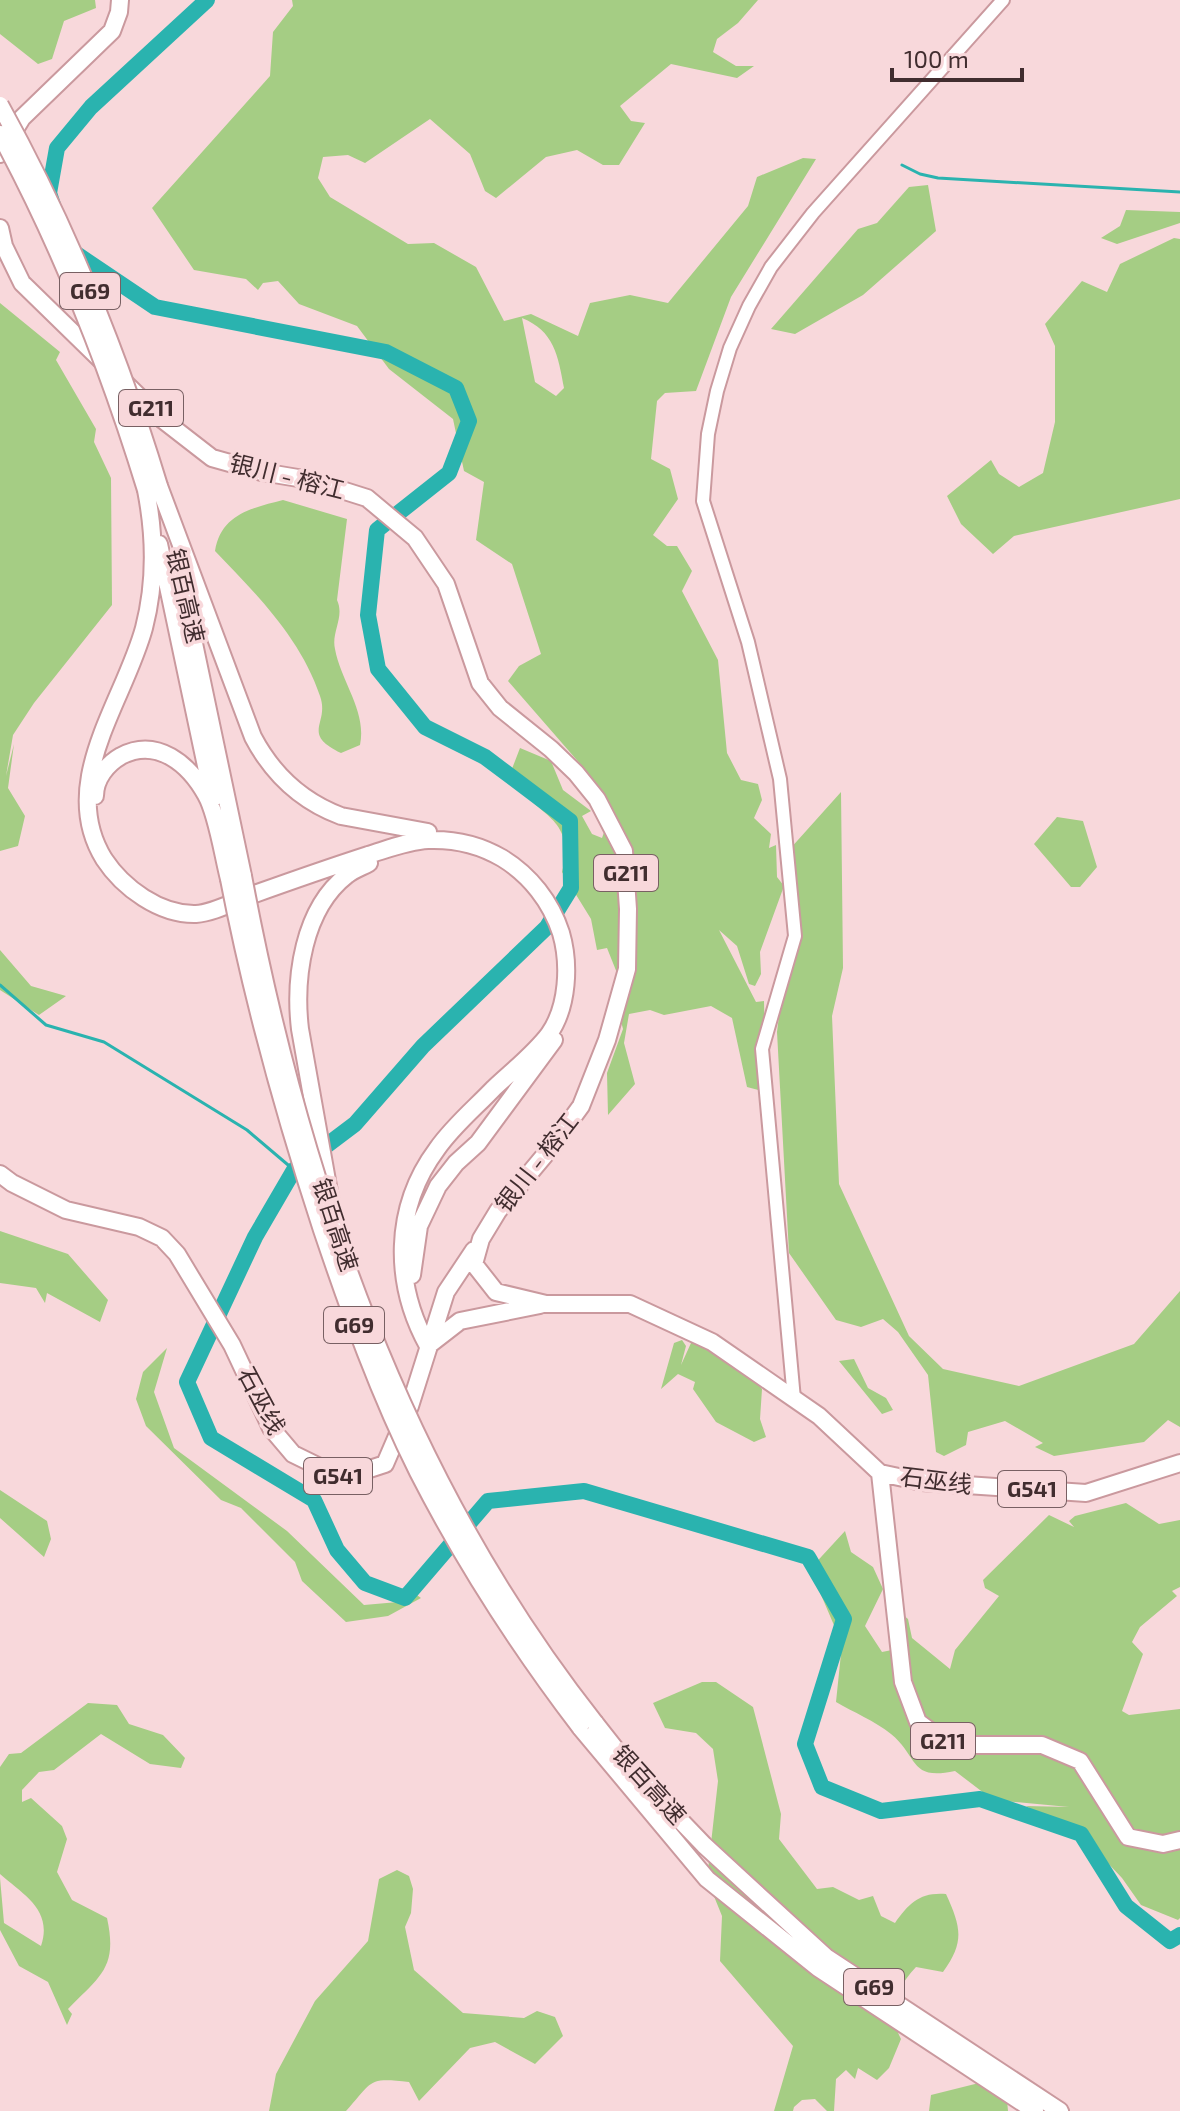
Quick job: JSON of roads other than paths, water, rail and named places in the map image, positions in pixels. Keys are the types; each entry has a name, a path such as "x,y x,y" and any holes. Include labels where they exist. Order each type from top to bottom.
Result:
{"highway":[{"path":"0,154 22,118 112,31 120,0"},
{"name":"银百高速","path":"0,105 87,283 123,377 152,488 176,613 236,877 286,1069 378,1349 437,1479 471,1542 588,1725 707,1879 818,1968 1035,2111"},
{"name":"银百高速","path":"0,134 74,288 152,488"},
{"name":"银川 - 榕江","path":"0,228 4,246 22,283 163,420 212,458 262,472 310,480 367,498 415,538 446,584 480,683 500,708 576,773 597,799 624,851 628,909 627,969 607,1040 581,1106 498,1211 481,1239 474,1264 496,1292 546,1304 630,1304 712,1342 819,1416 880,1473"},
{"path":"152,488 253,737 267,762 296,792 341,816 428,832 465,835 511,854 550,893 564,932 574,972 562,1026 478,1143 456,1163 438,1186 424,1213 412,1268 413,1295 428,1346"},
{"path":"152,488 153,551 147,612 136,653 91,765 87,788 90,824 97,846 125,884 144,898 176,911 199,914 406,844 440,840 474,846 530,874"},
{"path":"236,877 208,797 179,761 166,753 144,750 123,755 105,769 95,789 94,800 100,832 109,852 122,870 139,885 157,896 178,903 198,906 323,861 404,836 428,832"},
{"path":"336,1227 298,1015 302,957 317,915 333,889 347,874 406,844"},
{"name":"银百高速","path":"236,877 261,1025 288,1126 336,1273 371,1367 412,1459 459,1548 529,1658 588,1725 704,1845 826,1957 1060,2111"},
{"path":"428,1346 406,1290 402,1260 410,1201 437,1147 548,1034 559,1011 565,985 564,932"},
{"name":"石巫线","path":"0,1174 66,1210 139,1227 162,1238 177,1254 232,1345 271,1428 293,1454 342,1478 385,1464 410,1406 428,1346"},
{"path":"428,1346 446,1292 481,1239"},
{"path":"428,1346 460,1321 546,1304"},
{"name":"石巫线","path":"880,1473 922,1482 1086,1493 1180,1463"},
{"name":"G211","path":"880,1473 903,1682 918,1722 949,1745 1042,1745 1080,1761 1128,1837 1163,1844 1180,1840"}],"street":[{"path":"794,1399 762,1049 795,936 780,779 748,642 703,501 708,434 730,348 771,267 813,213 1003,0"}],"waterway":[{"path":"53,205 49,193 57,148 91,107 207,0"},
{"path":"902,165 938,178 1180,192"},
{"path":"69,249 155,307 386,352 456,388 469,421 449,473 377,530 368,615 378,669 425,727 485,757 570,821 571,888 547,927 423,1046 355,1124 294,1170 255,1237 187,1382 211,1438 314,1500 337,1550 365,1583 405,1598 488,1501 584,1491 808,1557 844,1619 805,1744 822,1787 881,1811 980,1799 1081,1834 1126,1906 1170,1941 1180,1935"},
{"path":"0,985 46,1025 104,1042 247,1130 294,1170"}]}
